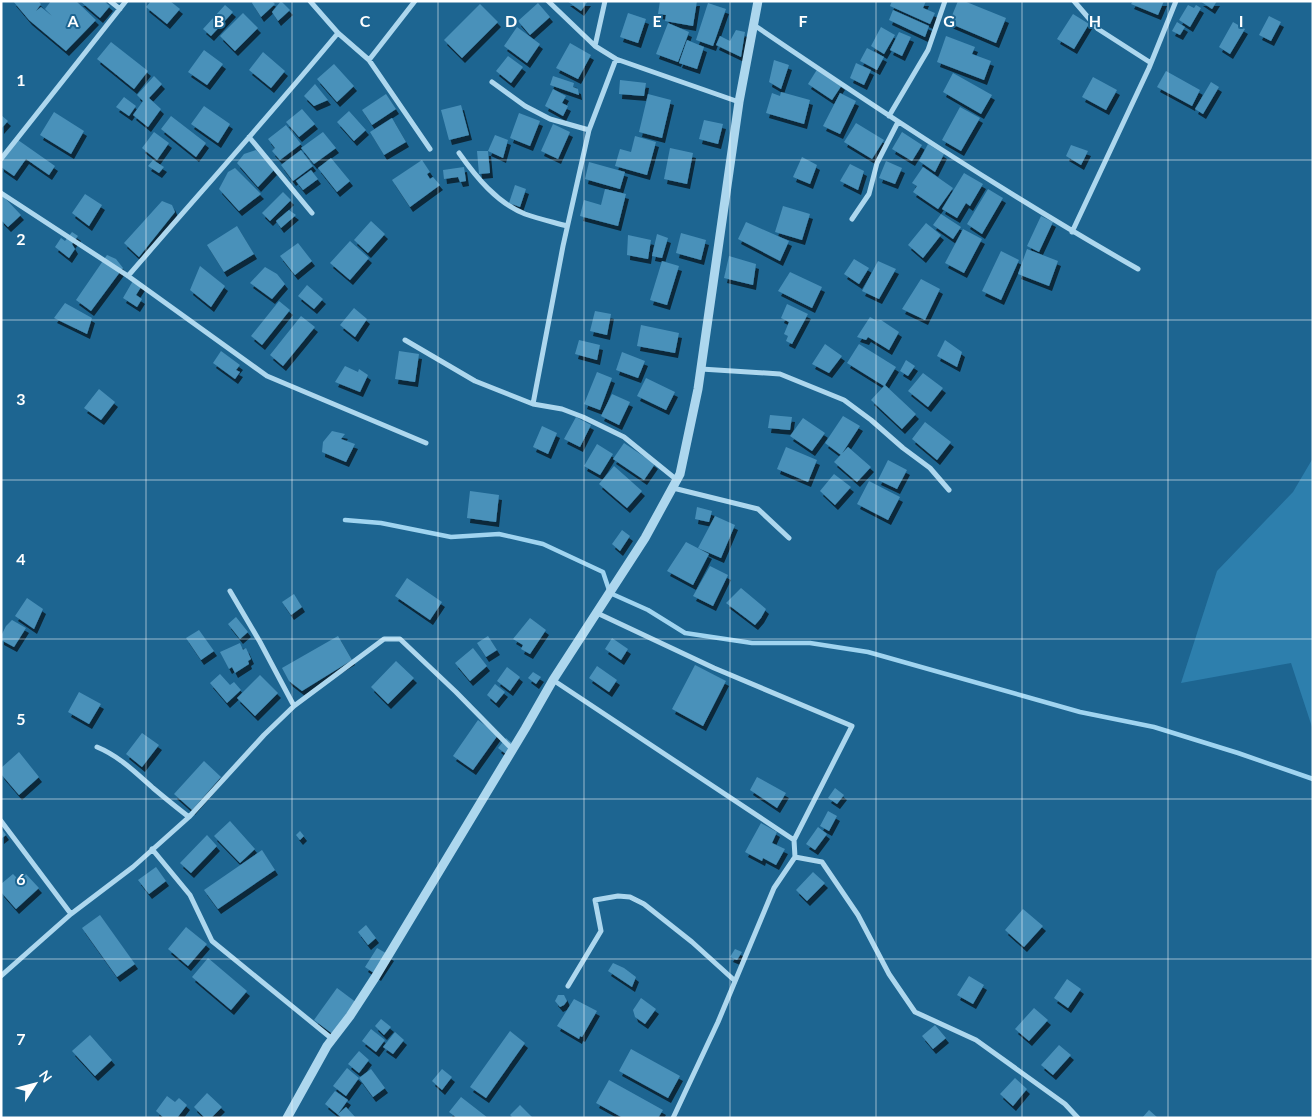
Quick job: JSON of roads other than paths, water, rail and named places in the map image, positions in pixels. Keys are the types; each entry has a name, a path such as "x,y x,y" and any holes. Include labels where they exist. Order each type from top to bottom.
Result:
{"street":[{"path":"110,1 120,9"},
{"path":"1,159 126,1"},
{"path":"310,1 338,33 369,60 430,149"},
{"path":"369,60 415,1"},
{"path":"548,1 595,46 616,58 739,102"},
{"path":"595,46 605,1"},
{"path":"327,1046 350,1016 376,976 553,680 645,538 680,474 701,369 739,102 758,1"},
{"path":"889,116 928,50 945,1"},
{"path":"1074,1 1098,29 1152,63"},
{"path":"1072,232 1152,63 1176,1"},
{"path":"754,24 898,122 1072,232 1138,269"},
{"path":"128,276 273,112 338,33"},
{"path":"533,404 567,226 589,130 616,58"},
{"path":"492,82 525,106 550,119 589,130"},
{"path":"852,219 869,194 877,163 898,122"},
{"path":"249,137 312,214"},
{"path":"459,153 470,168 502,201 524,214 567,226"},
{"path":"1,193 128,276 266,376 426,443"},
{"path":"405,340 475,381 533,404 569,412 624,437 675,484 758,509 789,538"},
{"path":"701,369 780,374 844,400 930,468 949,490"},
{"path":"230,591 294,706"},
{"path":"598,613 714,668 852,726 794,840 795,857 774,888 718,1022 673,1118"},
{"path":"1,976 71,914 133,867 190,818 264,735 294,706 384,639 400,639 512,749"},
{"path":"553,680 794,840"},
{"path":"96,747 110,752 190,818"},
{"path":"1,821 71,914"},
{"path":"152,850 190,895 212,940 332,1038 287,1118"},
{"path":"795,857 822,862 858,915 889,974 915,1012 976,1040 1065,1104 1078,1118"},
{"path":"568,986 601,931 595,900 618,896 630,897 644,904 692,942 734,980"}],"waterway":[{"path":"345,520 381,523 451,537 499,534 543,544 603,572 610,593 648,610 685,633 752,643 810,643 868,652 1080,712 1154,727 1313,779"}]}
